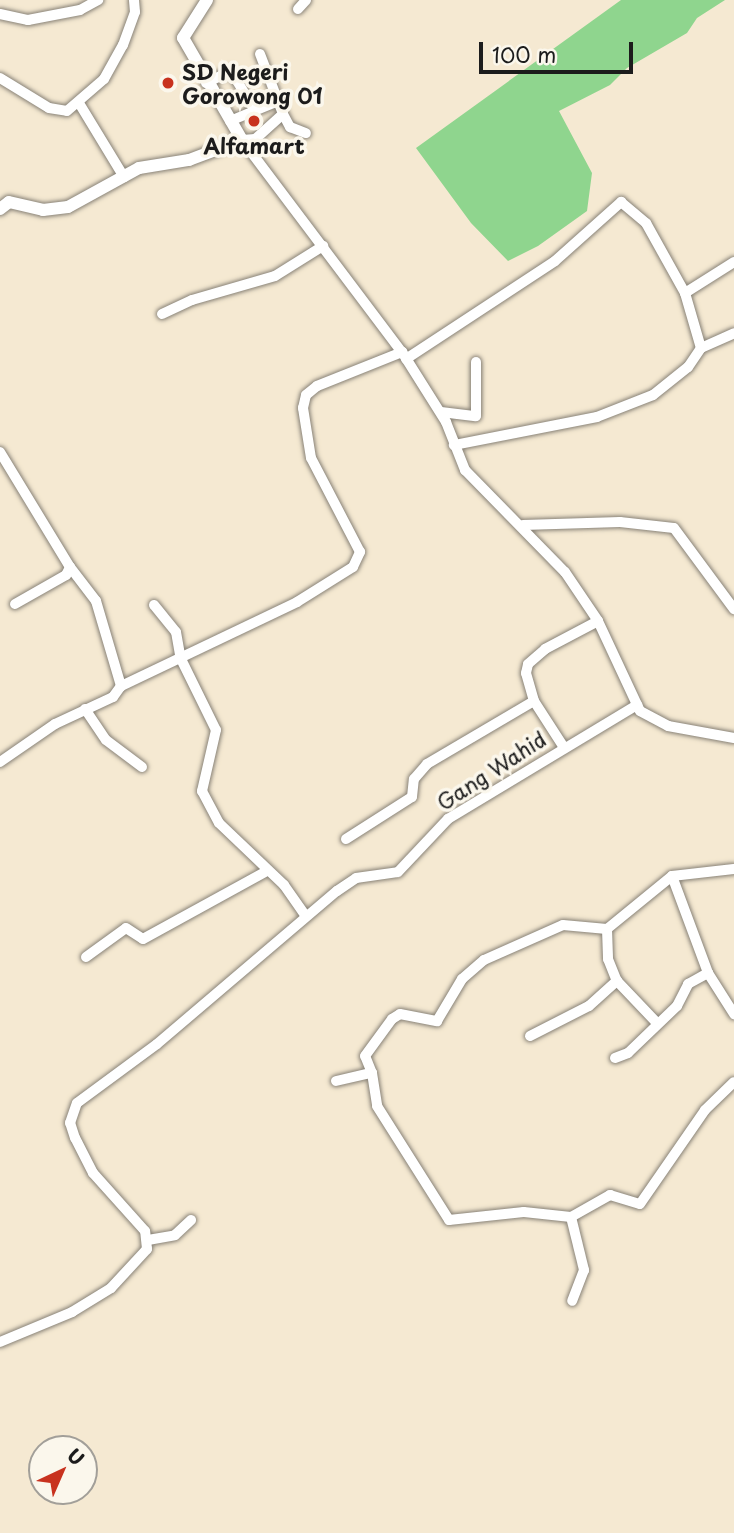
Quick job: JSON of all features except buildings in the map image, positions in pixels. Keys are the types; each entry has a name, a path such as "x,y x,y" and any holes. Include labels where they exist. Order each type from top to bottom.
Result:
{"street":[{"path":"0,13 28,20 80,10 98,0"},
{"path":"0,78 49,108 67,111 104,79 123,45 135,12 134,0"},
{"path":"208,0 183,38 206,83 242,140 404,355 440,412 454,445 476,482 523,525 565,572 598,621 637,705 646,718 668,726 734,738"},
{"path":"298,9 306,0"},
{"path":"260,54 290,127 306,133"},
{"path":"206,83 231,71 254,109"},
{"path":"230,121 254,109 278,102"},
{"path":"79,103 124,177"},
{"path":"0,209 9,202 43,210 68,207 139,168 189,160 242,140 255,139 283,114"},
{"path":"0,762 85,709 113,697 121,686 297,602 357,562 358,547 312,458 303,408 306,395 317,386 404,355 555,261 621,202 646,223 685,293 701,348"},
{"path":"162,314 192,300 275,276 323,246"},
{"path":"685,293 734,262"},
{"path":"454,445 574,422 632,405 688,367 701,348 734,333"},
{"path":"440,412 468,418 476,416 476,362"},
{"path":"0,452 70,567 96,601 121,686"},
{"path":"523,525 620,522 674,528 734,609"},
{"path":"15,604 66,575 70,567"},
{"path":"154,605 176,632 181,659 216,730 202,791 219,823 265,872 284,885 306,916"},
{"path":"563,746 534,701 526,673 528,664 545,649 598,621"},
{"path":"346,839 412,797 414,779 427,764 534,701"},
{"name":"Gang Wahid","path":"148,1240 93,1173 69,1123 72,1110 157,1044 306,916 356,878 398,872 448,819 563,746 637,705"},
{"path":"85,709 106,740 142,767"},
{"path":"658,1024 617,981 605,945 607,929 672,876 734,869"},
{"path":"86,957 127,928 143,939 265,872"},
{"path":"672,876 708,973 734,1014"},
{"path":"607,929 563,925 484,960 461,979 437,1021 400,1014 392,1018 365,1056 372,1073 377,1106 449,1220 524,1212 571,1217 610,1195 640,1204 705,1110 734,1082"},
{"path":"615,1058 628,1054 677,1006 688,984 708,973"},
{"path":"530,1037 589,1006 617,981"},
{"path":"337,1081 372,1073"},
{"path":"571,1217 584,1270 572,1301"},
{"path":"0,1342 72,1312 111,1288 139,1261 148,1240 175,1235 191,1220"}],"green space":[{"path":"621,0 725,0 697,18 687,33 627,68 610,85 559,111 592,173 587,211 538,246 508,261 471,223 416,148"}],"place":[{"name":"SD Negeri Gorowong 01","path":"168,83"},
{"name":"Alfamart","path":"254,121"}]}
